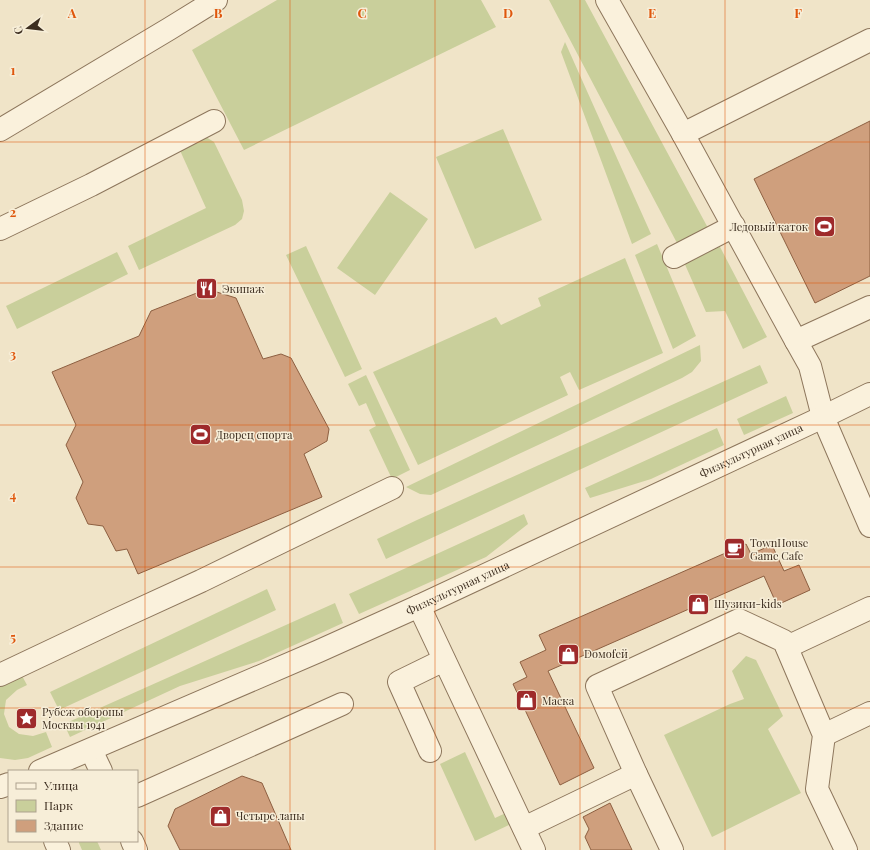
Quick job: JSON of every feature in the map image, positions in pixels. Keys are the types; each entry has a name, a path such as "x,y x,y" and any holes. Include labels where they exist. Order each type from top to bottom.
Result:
{"street":[{"path":"0,130 216,0"},
{"path":"607,0 683,134 810,366 823,418 870,526"},
{"path":"683,134 870,40"},
{"path":"0,229 91,185 214,121"},
{"path":"674,257 734,226"},
{"path":"796,341 870,306"},
{"name":"Физкультурная улица","path":"42,770 319,651 419,606 823,418 870,394"},
{"path":"0,675 201,581 392,488"},
{"path":"419,606 534,850"},
{"path":"787,648 870,608"},
{"path":"672,850 597,686 739,620 784,641 824,735 817,789 846,850"},
{"path":"430,751 399,682 444,660"},
{"path":"138,796 342,704"},
{"path":"824,735 870,713"},
{"path":"91,750 101,770"},
{"path":"524,828 636,774"}],"green space":[{"path":"277,0 481,0 496,27 244,150 192,50"},
{"path":"549,0 585,0 708,228 677,243"},
{"path":"565,42 651,234 632,244 561,52"},
{"path":"503,129 542,220 475,249 436,157"},
{"path":"206,137 214,142 242,200 244,211 242,219 235,225 139,270 128,246 206,208 178,146"},
{"path":"390,192 428,219 375,295 337,268"},
{"path":"657,244 696,336 673,349 635,255"},
{"path":"719,245 767,337 743,349 725,311 706,312 683,260"},
{"path":"306,246 362,369 345,377 286,255"},
{"path":"117,252 128,274 17,329 6,306"},
{"path":"625,258 663,353 579,390 570,372 560,377 568,395 418,465 373,372 496,317 501,325 541,306 538,298"},
{"path":"700,345 701,361 692,372 682,378 431,495 420,494 406,487"},
{"path":"760,365 768,383 386,559 377,539"},
{"path":"366,375 410,470 392,479 369,430 376,426 366,403 359,406 348,384"},
{"path":"786,396 793,413 744,435 737,419"},
{"path":"717,428 724,445 651,479 590,498 585,488"},
{"path":"524,514 528,524 486,557 359,614 349,594"},
{"path":"267,589 276,610 59,710 50,692"},
{"path":"335,603 343,623 259,661 180,686 70,737 64,724"},
{"path":"746,656 756,660 783,716 768,729 801,793 712,837 664,735 744,699 732,671"},
{"path":"21,674 27,685 17,690 6,700 4,714 9,727 19,734 33,736 46,732 52,747 28,758 15,760 0,758 0,684"},
{"path":"465,752 495,818 508,812 513,823 475,841 440,764"},
{"path":"97,842 101,850 82,850 79,843"}],"building":[{"name":"Ледовый каток","path":"870,121 870,276 815,303 754,179"},
{"name":"Дворец спорта","path":"207,289 236,298 263,359 281,354 291,358 329,429 327,441 304,454 322,497 138,574 127,549 116,551 103,526 88,524 76,498 83,482 66,445 76,425 52,372 139,336 151,311"},
{"path":"746,544 751,554 772,545 784,571 799,565 810,590 777,605 764,576 548,671 594,768 560,785 513,684 527,677 520,662 546,650 539,635"},
{"path":"242,776 262,783 291,850 180,850 168,826 175,809"},
{"path":"610,803 632,850 591,850 585,837 589,829 583,817"}],"place":[{"name":"Ледовый каток","path":"824,227"},
{"name":"Экипаж","path":"207,289"},
{"name":"Дворец спорта","path":"200,435"},
{"name":"TownHouse Game Cafe","path":"735,549"},
{"name":"Шузики-kids","path":"698,604"},
{"name":"Dомоfей","path":"569,654"},
{"name":"Маска","path":"526,701"},
{"name":"Рубеж обороны Москвы 1941","path":"27,718"},
{"name":"Четыре лапы","path":"220,816"}]}
